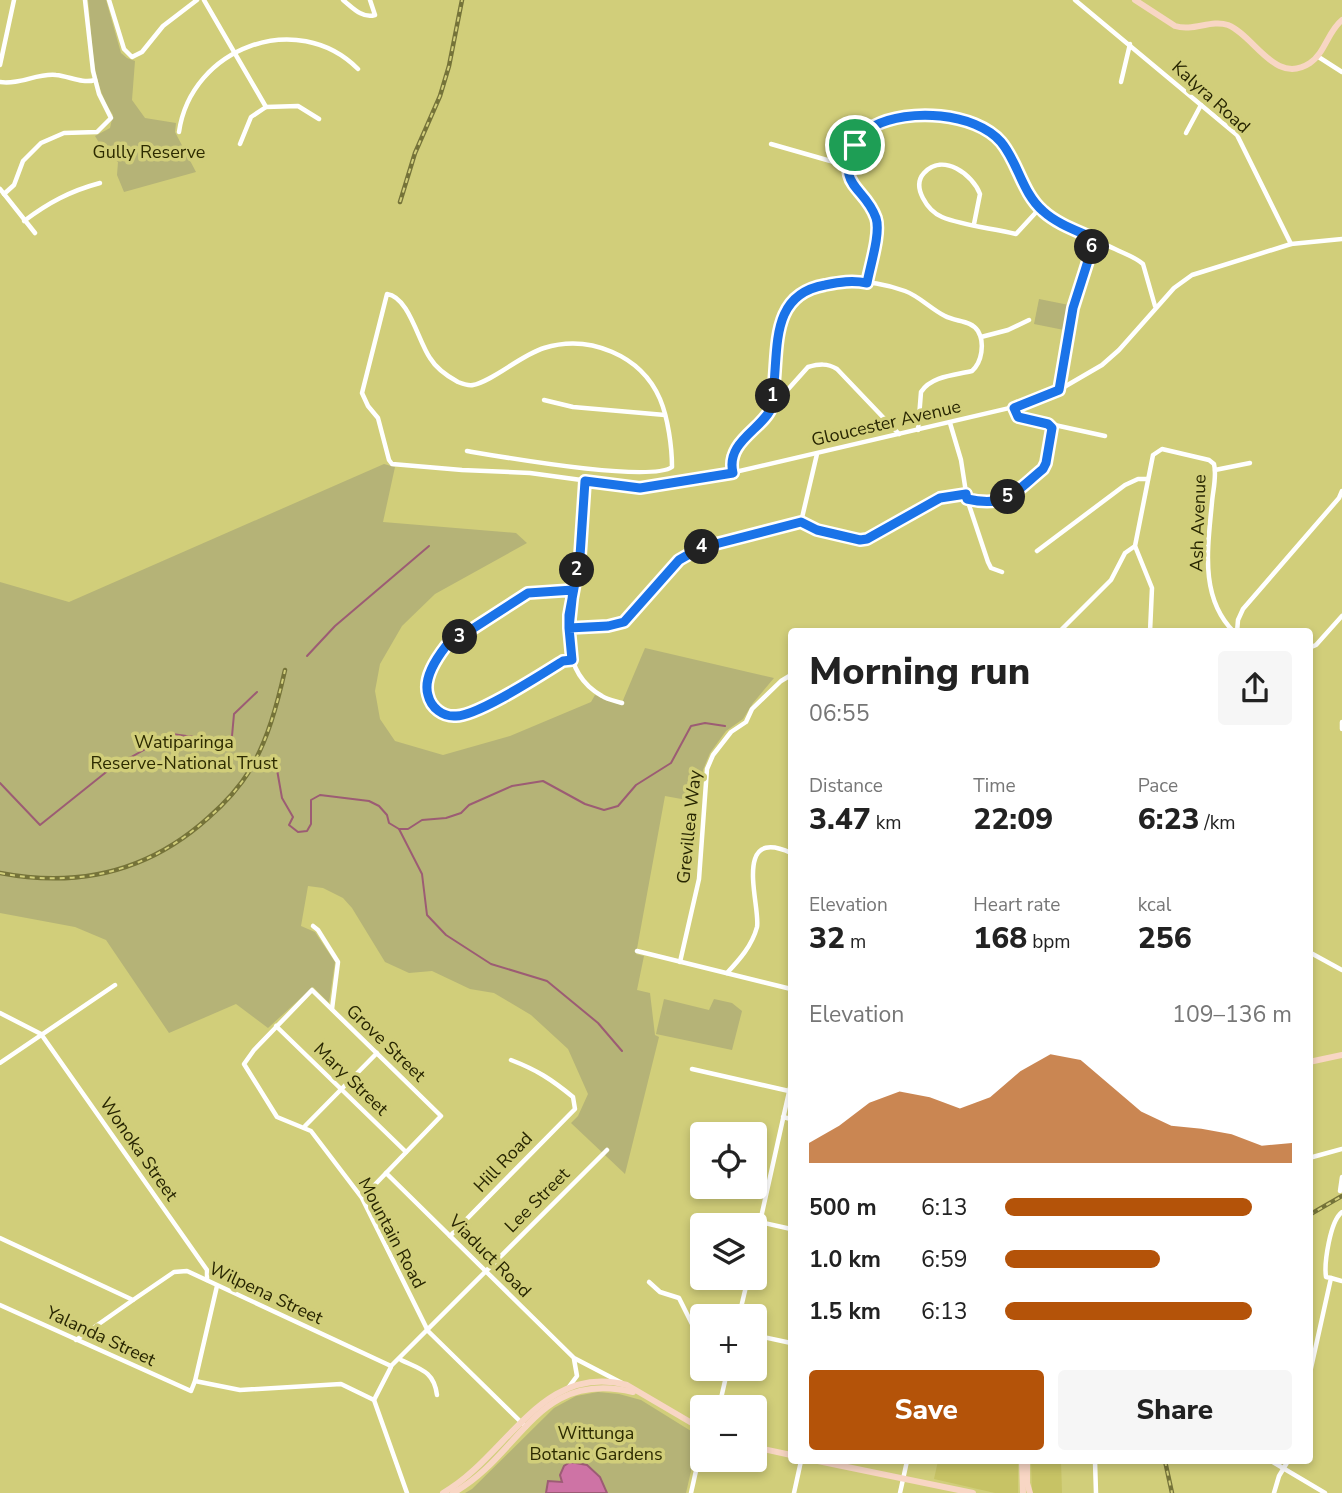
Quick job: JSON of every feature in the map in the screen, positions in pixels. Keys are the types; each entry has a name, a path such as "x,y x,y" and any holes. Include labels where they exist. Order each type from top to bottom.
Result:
{"main road":[{"path":"1135,0 1182,28 1217,23 1227,25 1270,61 1280,66 1297,67 1307,64 1317,56 1335,26 1342,20"},
{"path":"1313,1061 1342,1055"},
{"path":"453,1493 483,1469 547,1399 568,1388 588,1382 627,1385 690,1422"},
{"path":"443,1493 477,1468 524,1425 571,1392 589,1387 608,1387 642,1394"},
{"path":"767,1450 788,1454"},
{"path":"832,1464 949,1491 973,1493"},
{"path":"1022,1464 1023,1493"},
{"path":"1027,1464 1030,1493"}],"street":[{"path":"0,65 14,0"},
{"path":"35,233 2,192 14,185 23,161 41,143 64,133 97,132 111,115 99,94 95,80 85,0"},
{"path":"109,0 124,49 132,57 142,52 163,26 197,0"},
{"path":"204,0 266,107"},
{"path":"343,0 365,16 375,15 370,0"},
{"name":"Kalyra Road","path":"1075,0 1237,135 1290,244"},
{"path":"179,132 184,105 196,86 218,64 252,44 303,40 332,49 358,69"},
{"path":"1121,82 1130,44"},
{"path":"1317,56 1342,72"},
{"path":"0,82 12,84 51,75 86,82 95,80"},
{"path":"1186,133 1201,104"},
{"path":"240,144 251,117 266,107 298,106 319,119"},
{"path":"867,283 877,224 851,182 848,166 855,145 862,134 874,126 913,117 932,116 956,118 982,126 1000,141 1040,208 1056,220 1143,264 1155,307"},
{"path":"771,144 848,166"},
{"path":"974,224 980,194 968,175 947,166 924,173 920,187 925,204 942,217 1016,234 1040,208"},
{"path":"24,221 49,202 74,190 100,183"},
{"path":"1059,390 1073,308 1095,239"},
{"name":"Gloucester Avenue","path":"665,415 660,399 639,370 610,351 587,344 548,346 481,382 467,385 458,382 431,360 403,304 387,294 362,395 378,418 388,460 392,464 530,473 640,488 733,473 1014,408 1059,390 1102,365 1119,350 1178,284 1192,275 1290,244 1342,239"},
{"path":"772,407 779,337 790,301 810,287 849,280 907,292 948,318 968,323 981,337 981,353 972,371 934,380 924,387 921,392 918,430"},
{"path":"981,337 1008,330 1029,320"},
{"path":"733,473 731,464 738,445 808,367 825,364 838,369 900,434"},
{"path":"467,451 549,464 643,473 659,473 672,467 665,415 573,407 544,400"},
{"path":"1014,408 1018,417 1105,436"},
{"path":"950,423 961,460 966,497 988,562 991,568 1002,572"},
{"path":"569,628 608,626 624,622 679,560 700,548 801,522 817,530 860,540 867,539 940,498 966,497 986,503 1004,500 1043,469 1053,431 1048,424"},
{"name":"Ash Avenue","path":"1147,479 1153,455 1162,449 1209,460 1215,470 1207,573 1217,610 1223,621 1231,628"},
{"path":"801,522 817,454"},
{"path":"1215,470 1251,463"},
{"path":"1037,551 1125,485 1138,479 1147,479 1135,546 1152,588 1150,628"},
{"path":"585,481 580,556 569,628 572,660 577,673 589,686 602,696 622,704"},
{"path":"1237,628 1243,609 1339,498 1342,491"},
{"path":"1063,628 1111,580 1125,553 1135,546"},
{"path":"572,660 563,661 466,715 451,716 440,712 432,705 427,693 432,667 446,646 528,593 573,590"},
{"path":"1313,646 1342,616"},
{"name":"Grevillea Way","path":"680,962 699,879 707,769 721,743 746,722 752,709 780,681 788,677"},
{"path":"1342,722 1342,729"},
{"path":"727,973 747,950 758,924 751,881 758,854 766,849 778,848 788,852"},
{"path":"313,926 338,962 332,1009"},
{"path":"637,951 788,988"},
{"path":"1313,954 1342,970"},
{"path":"0,1063 115,985"},
{"name":"Grove Street","path":"276,1026 312,990 332,1009 441,1116 406,1152"},
{"path":"0,1013 41,1034"},
{"name":"Mountain Road","path":"276,1026 244,1064 277,1117 305,1126 311,1131 362,1198 428,1331"},
{"name":"Mary Street","path":"276,1026 406,1152"},
{"name":"Wonoka Street","path":"41,1034 208,1270 207,1280"},
{"path":"305,1126 377,1053"},
{"name":"Hill Road","path":"450,1236 575,1109 573,1097 556,1083 538,1070 511,1060"},
{"path":"692,1069 788,1091"},
{"path":"762,1213 788,1095"},
{"path":"783,1117 788,1118"},
{"path":"1313,1157 1342,1149"},
{"name":"Lee Street","path":"428,1331 607,1150"},
{"path":"362,1198 406,1152"},
{"name":"Viaduct Road","path":"386,1173 574,1358 627,1385"},
{"path":"1340,1191 1342,1177"},
{"path":"1342,1212 1334,1223 1324,1267 1326,1277 1342,1281"},
{"path":"767,1224 788,1228"},
{"path":"1,1241 133,1300"},
{"name":"Wilpena Street","path":"75,1341 174,1272 187,1271 391,1366"},
{"path":"1313,1359 1331,1278"},
{"path":"649,1282 660,1292 679,1298 690,1320"},
{"path":"217,1286 195,1381 240,1390 341,1384 374,1400 407,1493"},
{"name":"Yalanda Street","path":"0,1305 191,1391 195,1381"},
{"path":"374,1400 391,1366 428,1331 524,1425"},
{"path":"767,1338 788,1342"},
{"path":"568,1388 576,1376 574,1358"},
{"path":"400,1360 427,1372 436,1384 437,1395"},
{"path":"794,1493 800,1464"},
{"path":"900,1493 906,1464"},
{"path":"1096,1464 1096,1493"},
{"path":"1277,1464 1325,1493"},
{"path":"1274,1493 1286,1464"},
{"path":"691,1493 696,1472"}],"shaded area":[{"path":"570,1462 587,1465 600,1477 607,1493 546,1493 548,1481 562,1482 560,1475 564,1466"},
{"path":"937,1464 1018,1464 1018,1493 995,1493 934,1479"},
{"path":"1031,1464 1061,1464 1062,1493 1032,1493"}],"green space":[{"name":"Gully Reserve","path":"88,0 106,0 121,53 135,61 132,100 145,118 176,123 175,132 196,172 124,192 117,175 118,162 104,151 95,136 110,128 113,115 96,74"},
{"path":"1039,299 1069,305 1064,330 1034,324"},
{"name":"Watiparinga Reserve-National Trust","path":"384,464 395,467 383,522 516,533 527,543 435,594 402,626 380,664 375,691 380,719 395,741 443,755 510,736 591,702 595,695 621,705 645,648 774,678 743,719 726,731 710,753 703,770 698,802 665,796 636,954 644,956 637,990 650,993 655,1035 659,1037 625,1174 571,1123 578,1116 588,1094 568,1049 531,1015 494,993 470,989 432,971 409,973 385,962 352,908 343,898 323,888 308,886 301,926 315,932 335,962 329,1003 313,987 268,1028 236,1004 169,1033 106,940 75,927 0,913 0,582 69,602"},
{"path":"664,999 709,1010 714,999 732,1003 742,1011 732,1050 656,1034"},
{"name":"Wittunga Botanic Gardens","path":"598,1392 641,1400 690,1430 691,1472 686,1493 465,1493 554,1408 576,1396"}],"waterway":[{"path":"307,656 335,626 429,546"},
{"path":"0,783 40,825 110,769 172,734 223,741 232,736 234,714 257,692"},
{"path":"276,764 282,798 293,817 289,825 298,832 307,831 311,824 311,800 320,795 369,801 379,806 387,815 389,823 399,829 408,829 422,820 446,818 461,813 469,805 512,786 543,781 585,804 604,810 618,806 636,785 671,763 691,726 705,723 725,726"},
{"path":"399,829 422,874 427,915 446,935 491,964 547,981 598,1023 622,1051"}],"railway":[{"path":"400,202 415,153 440,96 462,0"},
{"path":"0,873 57,878 111,871 136,863 185,836 225,801 250,770 271,722 285,670"},
{"path":"1313,1213 1342,1196"},
{"path":"1166,1464 1172,1493"}],"route":[{"path":"855,145 848,166 851,182 876,217 877,224 867,283 849,280 810,287 790,301 779,337 772,407 738,445 731,464 733,473 640,488 585,481 580,556 573,590 570,600 569,628 572,660 563,661 466,715 451,716 440,712 432,705 427,693 432,667 446,646 528,593 573,590 569,628 616,625 629,617 679,560 700,548 801,522 817,530 860,540 867,539 940,498 966,494 967,499 986,503 1004,500 1043,469 1052,428 1048,424 1018,417 1014,408 1059,390 1073,308 1095,239 1043,211 1032,197 1005,146 991,132 973,122 932,116 885,122 862,134 855,145"}]}
